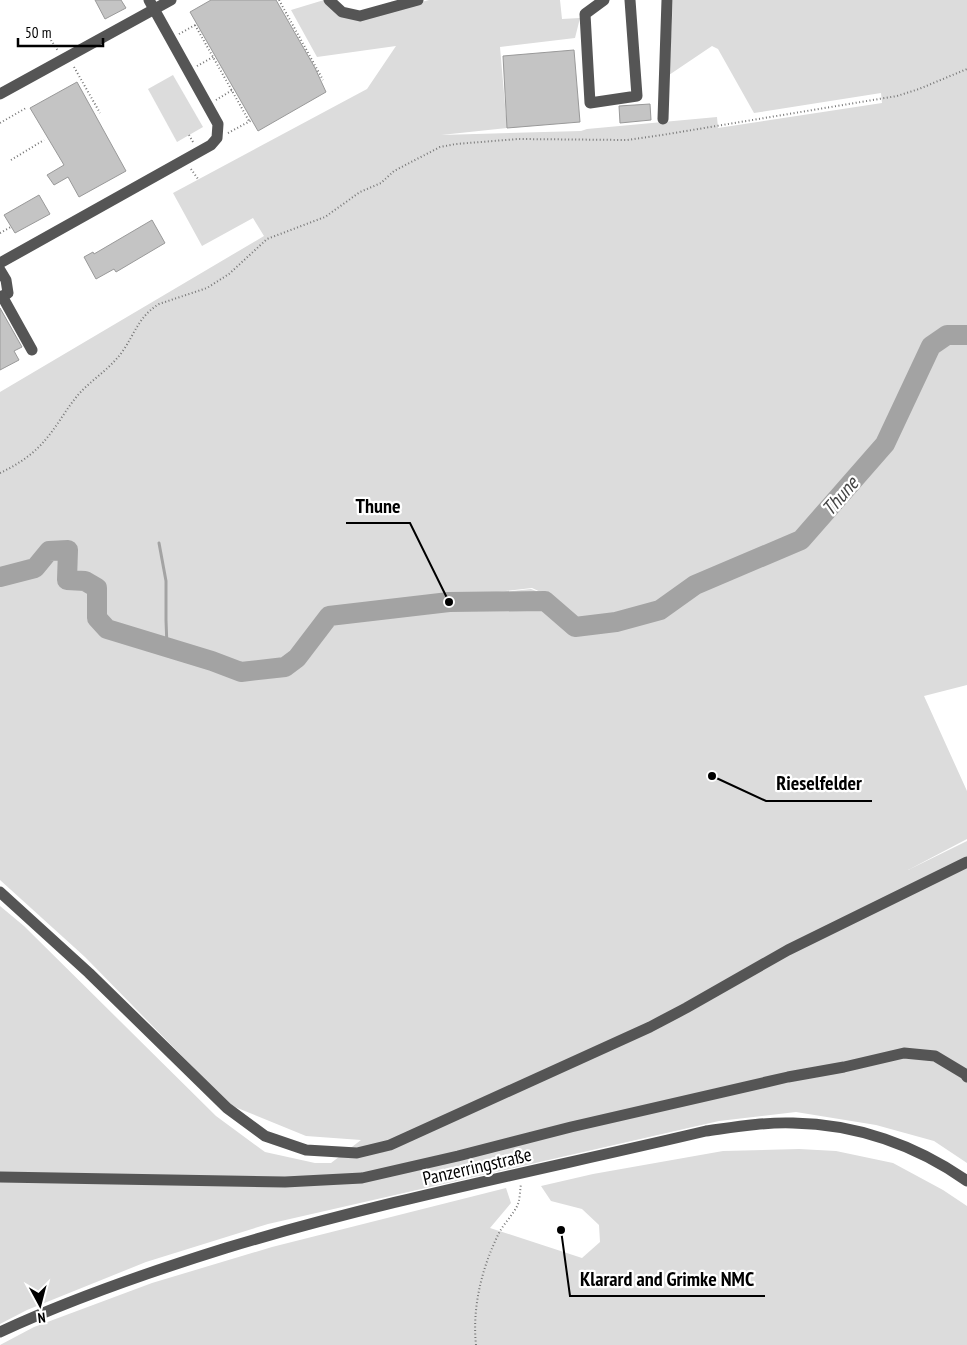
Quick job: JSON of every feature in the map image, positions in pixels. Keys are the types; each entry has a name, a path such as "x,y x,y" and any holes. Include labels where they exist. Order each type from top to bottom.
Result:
{"street":[{"path":"0,94 68,57 152,5 171,0"},
{"path":"329,0 342,12 360,16 411,1"},
{"path":"604,0 585,14 590,103 637,96 630,0"},
{"path":"663,119 667,0"},
{"path":"0,263 211,144 217,138 219,132 218,124 152,5"},
{"path":"0,270 6,280 8,293 1,297 32,350"},
{"path":"0,892 89,973 227,1108 265,1136 306,1150 357,1152 390,1145 650,1026 686,1008 788,950 967,862"},
{"path":"0,1177 285,1182 362,1178 779,1079 904,1053 935,1056 967,1077"},
{"name":"Panzerringstraße","path":"0,1332 32,1317 149,1272 332,1217 706,1132 746,1125 822,1124 851,1129 904,1145 951,1170 967,1181"}],"path":[{"path":"279,0 323,80"},
{"path":"171,38 196,24 250,121 229,133 219,132"},
{"path":"189,71 214,56"},
{"path":"68,57 100,113"},
{"path":"0,473 12,468 46,440 78,395 122,352 145,314 152,308 207,288 229,274 267,239 325,217 360,192 381,183 394,171 440,147 456,144 518,140 627,140 662,135 897,96 967,69"},
{"path":"208,105 233,90"},
{"path":"0,123 26,108"},
{"path":"11,160 44,140"},
{"path":"0,233 11,227"},
{"path":"476,1345 479,1287 489,1256 500,1232 518,1204 522,1173"}],"shaded area":[{"path":"324,0 357,19 429,0 560,0 562,19 580,18 575,38 500,47 507,128 441,135 581,131 717,117 718,128 882,103 881,93 754,113 718,49 712,46 669,75 673,0 967,0 967,685 924,696 967,791 967,839 908,870 967,841 967,1163 934,1141 876,1125 796,1112 719,1121 268,1224 146,1262 27,1310 0,1324 0,906 24,926 216,1116 265,1152 315,1163 331,1163 361,1140 306,1136 230,1105 85,957 0,880 0,392 264,236 253,218 202,246 173,193 367,89 396,46 317,57 291,10","holes":["532,588 547,595 531,589 346,609"]},
{"path":"173,75 203,127 177,142 148,89"},
{"path":"799,1149 836,1151 893,1163 943,1190 967,1206 967,1345 0,1345 34,1327 152,1283 272,1247 506,1188 511,1203 490,1228 582,1258 600,1242 599,1225 582,1209 551,1201 541,1186 593,1174 723,1151"}],"building":[{"path":"95,0 121,0 126,8 105,19"},
{"path":"211,0 276,0 315,68 326,92 258,131 190,12"},
{"path":"574,50 580,122 507,128 503,56"},
{"path":"77,82 126,171 79,197 68,177 54,185 47,175 64,165 30,108"},
{"path":"650,104 651,120 620,123 619,106"},
{"path":"39,195 50,214 15,233 4,215"},
{"path":"152,220 165,243 116,272 114,269 96,279 84,257 93,252 94,254"},
{"path":"0,308 22,347 14,351 19,360 0,370"}],"waterway":[{"name":"Thune","path":"0,577 35,568 49,551 68,550 67,580 85,581 97,588 97,618 107,629 212,661 241,672 285,667 297,658 329,616 449,602 545,601 575,627 616,622 660,610 695,585 801,540 885,444 931,346 947,335 967,335"},
{"path":"159,543 166,581 167,647"}],"place":[{"name":"Thune","path":"449,602"},
{"name":"Rieselfelder","path":"712,776"},
{"name":"Klarard and Grimke NMC","path":"561,1230"}]}
